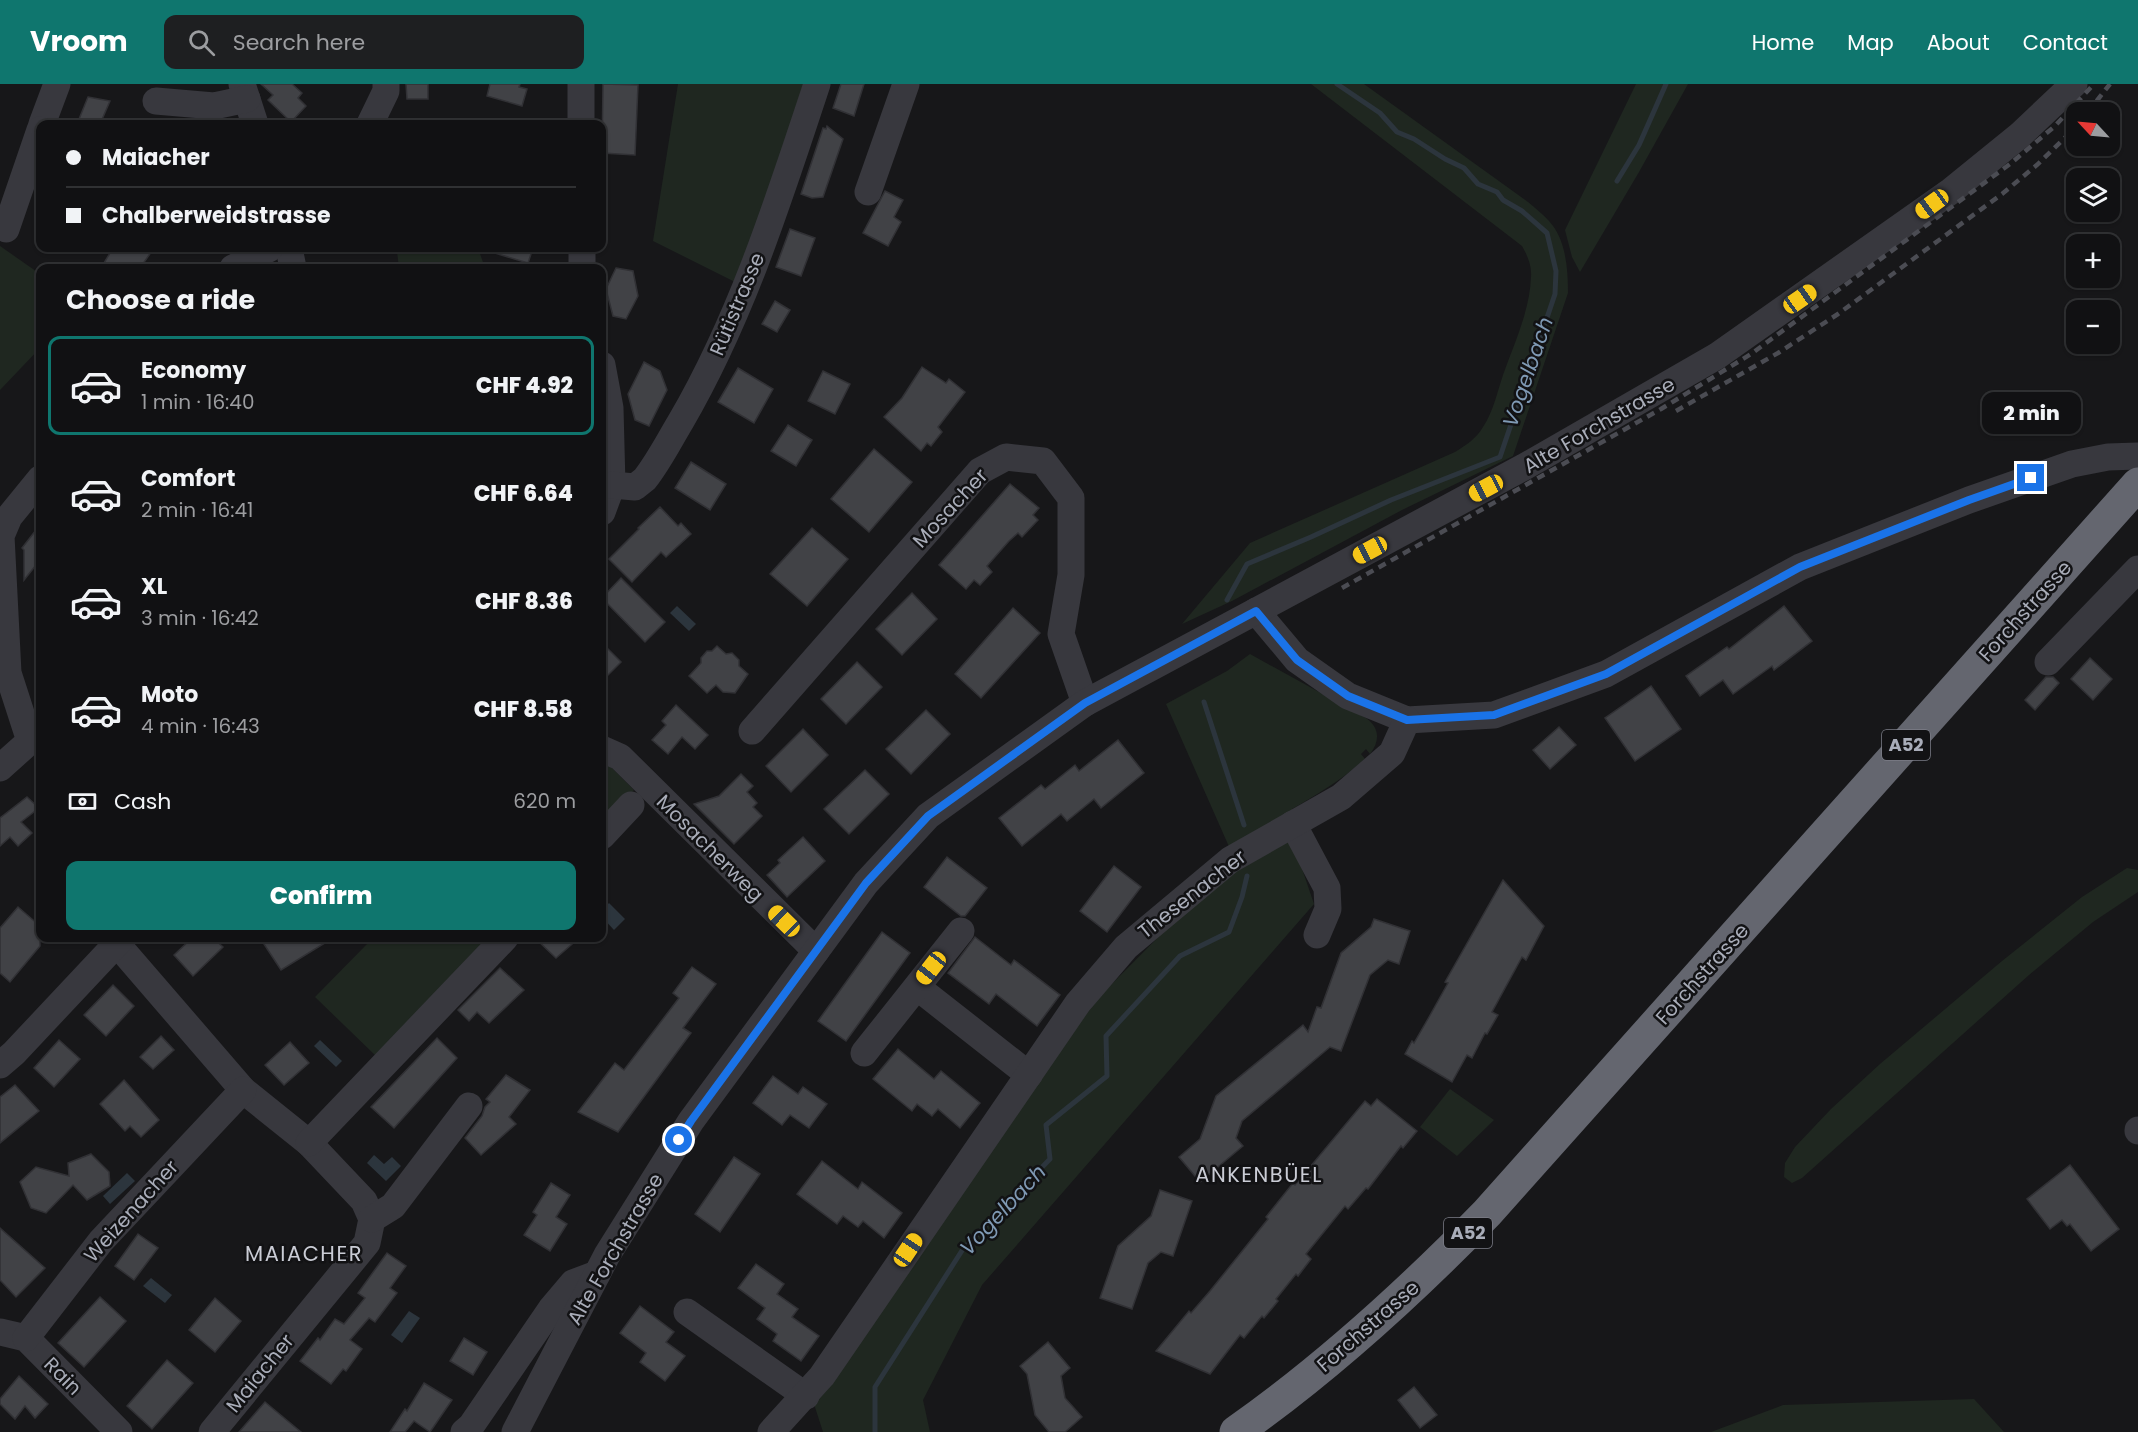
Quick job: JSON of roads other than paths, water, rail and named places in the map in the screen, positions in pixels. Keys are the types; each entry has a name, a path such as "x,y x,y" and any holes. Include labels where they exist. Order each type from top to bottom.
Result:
{"highway":[{"name":"Forchstrasse","path":"1236,1432 1287,1395 1364,1331 1426,1275 1487,1213 2138,484"},
{"name":"Forchstrasse","path":"1258,1432 1342,1366 1406,1311 1503,1214 2138,503"}],"street":[{"path":"44,120 57,84"},
{"path":"372,120 386,91 386,84"},
{"path":"581,84 581,120"},
{"name":"Rütistrasse","path":"612,485 635,487 645,479 690,406 708,371 749,279 817,84"},
{"path":"868,192 906,84"},
{"name":"Alte Forchstrasse","path":"515,1432 597,1274 691,1121 866,883 928,816 1085,703 1524,467 1717,356 1951,190 2020,135 2074,84"},
{"path":"156,101 214,106 248,103"},
{"path":"6,229 36,142"},
{"path":"240,264 263,252"},
{"path":"606,386 610,408 612,485 606,501"},
{"path":"1256,611 1297,660 1348,696 1407,720 1494,715 1606,674 1800,567 1969,500 2072,464 2108,457 2138,456"},
{"name":"Mosacher","path":"752,731 980,471 1006,457 1043,461 1071,498 1071,575 1061,634 1085,703"},
{"path":"36,484 9,517 1,537 8,673 36,741"},
{"path":"2048,662 2138,569"},
{"name":"Thesenacher","path":"771,1432 822,1376 1078,1003 1126,947 1230,860 1341,797 1392,753 1407,720"},
{"path":"0,768 36,744"},
{"name":"Mosacherweg","path":"606,751 620,757 816,951"},
{"path":"606,832 631,805"},
{"path":"1293,824 1327,888 1328,909 1317,935"},
{"path":"864,1053 961,931"},
{"path":"0,1065 118,942"},
{"path":"120,942 243,1090 309,1143 364,1201 372,1219 393,1206 469,1106"},
{"path":"309,1143 501,942"},
{"path":"917,987 1029,1075"},
{"name":"Weizenacher","path":"26,1338 101,1241 243,1090"},
{"name":"Maiacher","path":"212,1432 367,1243 372,1219"},
{"path":"464,1432 471,1426 551,1309 573,1283 597,1274"},
{"path":"687,1312 806,1396"},
{"path":"0,1332 26,1338"},
{"name":"Rain","path":"26,1338 120,1432"}],"waterway":[{"name":"Vogelbach","path":"1227,600 1247,564 1391,500 1500,457 1555,294 1556,271 1547,233 1522,211 1503,200 1497,192 1478,184 1464,168 1414,139 1397,132 1380,113 1337,84"},
{"path":"1617,181 1639,145 1666,84"},
{"name":"Vogelbach","path":"1204,702 1244,825"},
{"name":"Vogelbach","path":"875,1432 875,1387 963,1249 1050,1159 1046,1125 1107,1076 1106,1036 1180,956 1229,932 1247,876"}],"railway":[{"path":"1342,588 1661,409 1751,354 2010,164 2055,126 2094,84"},
{"path":"2096,102 2110,84"},
{"path":"1676,411 1778,353 1838,314 2002,194 2066,137"}],"district":[{"name":"ANKENBÜEL","path":"1259,1175"},
{"name":"MAIACHER","path":"304,1254"}]}
